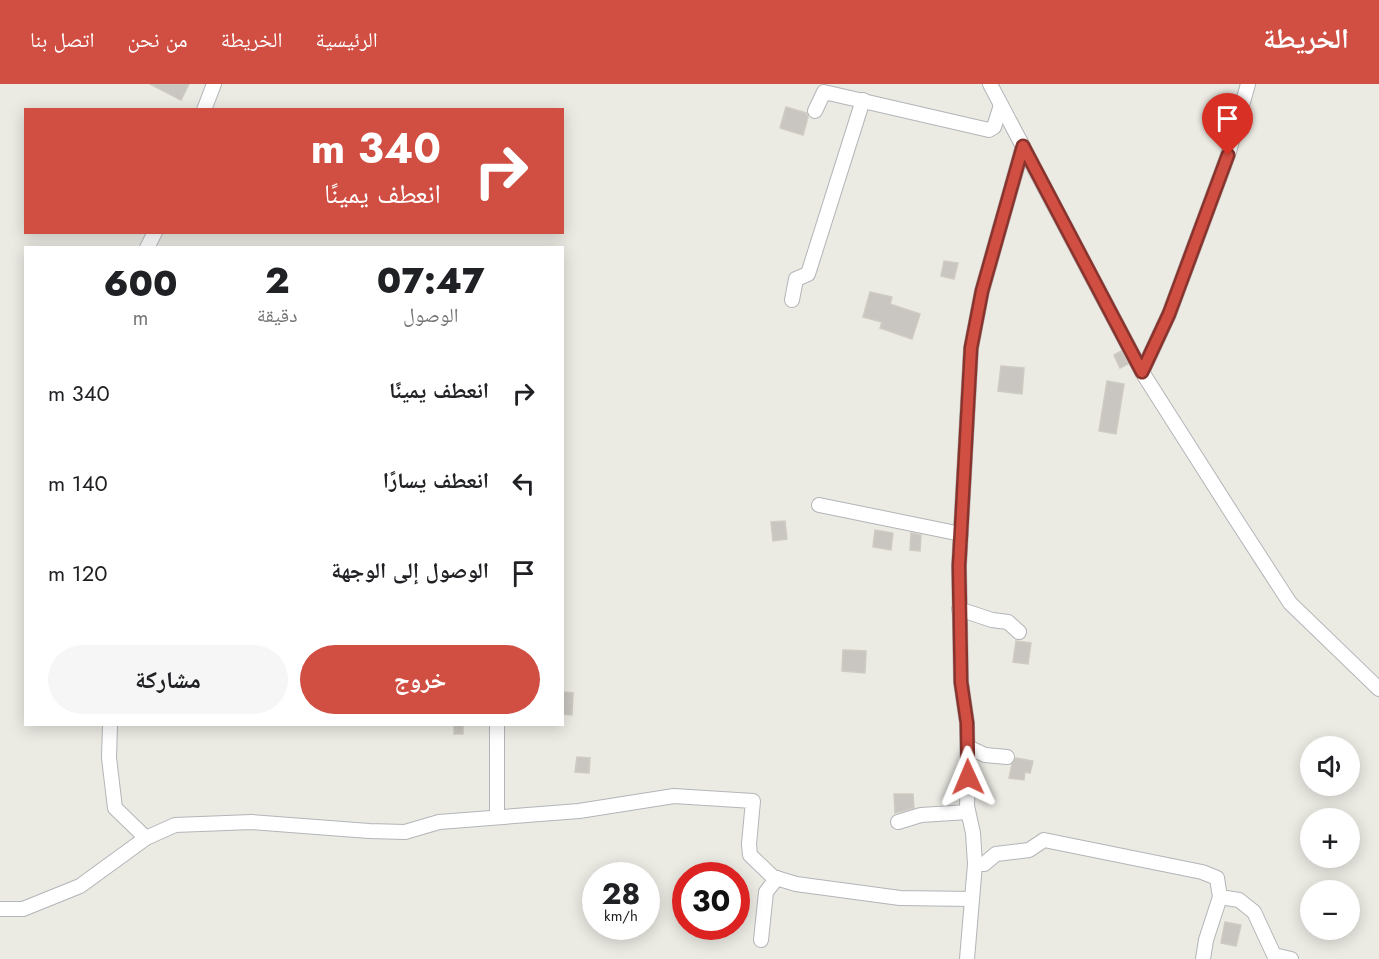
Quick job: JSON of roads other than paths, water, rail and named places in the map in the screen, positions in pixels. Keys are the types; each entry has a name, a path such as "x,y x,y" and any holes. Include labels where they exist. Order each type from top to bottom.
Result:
{"street":[{"path":"205,108 214,84"},
{"path":"990,84 1142,372 1290,603 1379,689"},
{"path":"1142,372 1173,304 1228,155 1248,84"},
{"path":"815,111 824,92 989,130 994,127 1001,105"},
{"path":"792,300 796,279 808,274 863,100"},
{"path":"967,959 975,864 973,833 968,812 967,723 961,682 959,609 971,348 982,291 1023,146"},
{"path":"819,505 961,534"},
{"path":"959,609 992,620 1008,622 1019,632"},
{"path":"110,726 108,758 116,808 146,838"},
{"path":"497,726 497,818"},
{"path":"968,747 985,755 1007,758"},
{"path":"0,909 23,909 80,886 146,838 175,825 252,822 405,832 439,822 579,811 674,796 753,801 750,855 777,878 796,884 900,898 972,899"},
{"path":"898,822 921,815 968,812"},
{"path":"975,864 984,864 996,854 1029,850 1044,840 1202,872 1217,878 1220,897 1206,940 1203,959"},
{"path":"761,940 766,892 777,878"},
{"path":"1220,897 1239,900 1254,912 1271,957 1291,959"}]}
